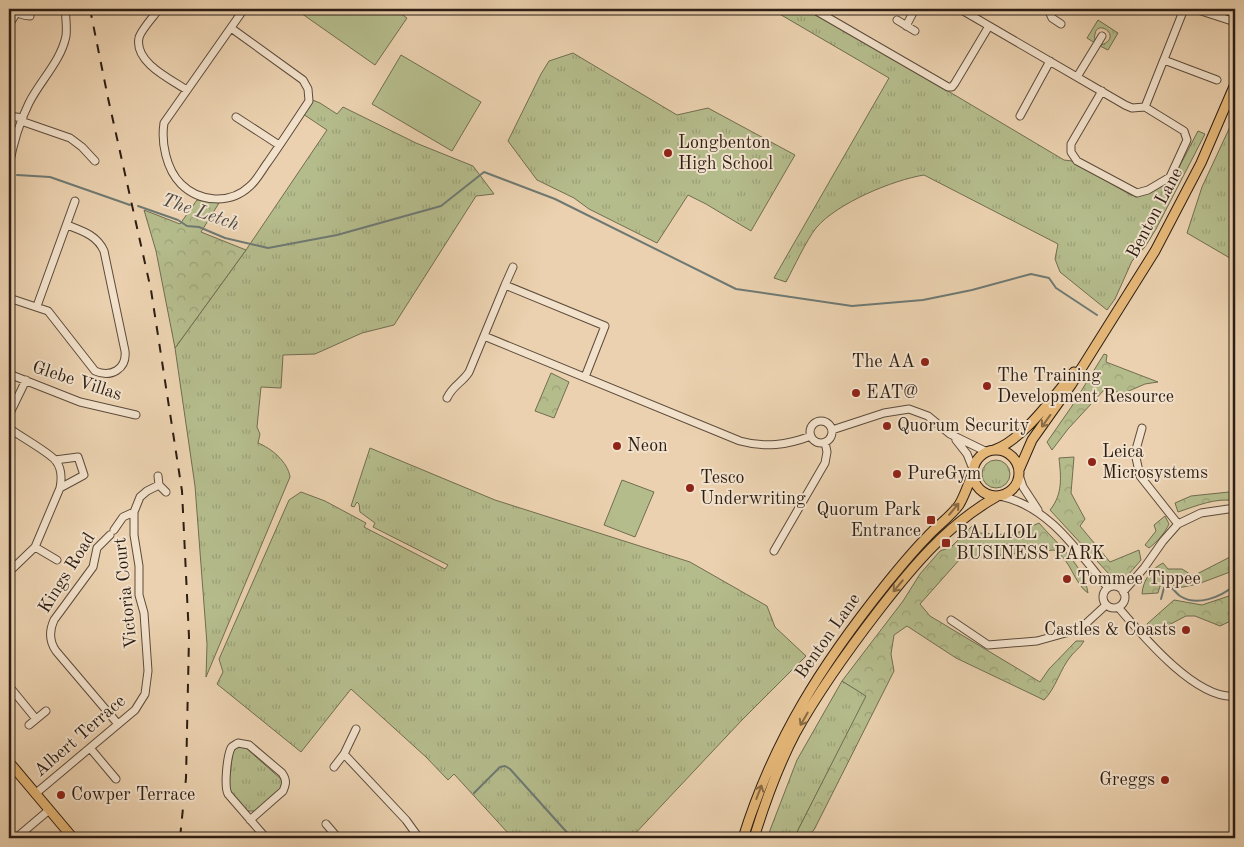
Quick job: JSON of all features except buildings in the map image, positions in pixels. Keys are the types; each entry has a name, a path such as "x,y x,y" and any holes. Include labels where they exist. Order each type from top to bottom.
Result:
{"main road":[{"name":"Benton Lane","path":"1019,472 1032,440 1066,393 1131,290 1168,226 1201,163 1235,84"},
{"name":"Benton Lane","path":"989,451 1007,444 1021,433 1091,351"},
{"path":"989,451 1003,452 1011,456 1016,461 1019,472 1017,483 1012,489 998,496 988,495 980,490 976,484 973,471 976,460 989,451"},
{"name":"Benton Lane","path":"743,838 765,776 777,750 787,729 816,681 832,656 887,584 926,537 959,505 973,471"},
{"name":"Benton Lane","path":"754,838 785,756 809,711 841,662 891,594 929,549 970,513 998,496"},
{"path":"9,762 72,838"}],"street":[{"path":"9,166 11,145 22,120 32,98 61,51 66,35 65,9"},
{"path":"159,9 139,37 139,51 146,62 187,90"},
{"path":"231,28 303,80 308,89 308,101 251,185 234,196 217,199 192,193 172,173 162,133 164,123 244,9"},
{"path":"813,9 948,87 955,83 989,26"},
{"path":"906,26 915,9"},
{"path":"963,9 989,26 1130,107 1145,107 1184,131 1187,140 1170,176 1148,190 1137,193 1077,160 1071,152 1071,144 1102,91"},
{"path":"1048,9 1052,18 1061,24"},
{"path":"1145,107 1184,9"},
{"path":"1196,9 1235,22"},
{"path":"9,25 14,10 24,16 30,12"},
{"path":"897,20 915,31"},
{"path":"1078,77 1102,36"},
{"path":"1164,60 1217,80"},
{"path":"1020,116 1050,61"},
{"path":"9,116 70,138 82,147 95,161"},
{"path":"236,117 279,146"},
{"path":"37,306 76,201"},
{"path":"9,298 37,306 50,313 95,371 109,374 121,367 126,351 104,251 98,241 92,236 67,225"},
{"path":"447,398 454,386 466,376 512,267"},
{"path":"505,285 606,326 584,377"},
{"path":"484,336 748,443 777,445 811,436"},
{"name":"Glebe Villas","path":"9,374 80,402 136,415"},
{"path":"9,415 26,380"},
{"path":"832,430 884,413 909,409 928,416 950,434 967,454 973,471"},
{"path":"819,422 827,423 832,430 830,438 825,442 817,442 811,436 812,427 819,422"},
{"path":"9,428 55,460 62,479 35,547 9,572"},
{"path":"1142,428 1135,453 1140,476 1178,524"},
{"path":"950,434 989,451"},
{"path":"774,551 825,463 828,452 825,442"},
{"path":"55,460 78,457 84,475 60,488"},
{"path":"1019,472 1027,493 1041,514 1070,542 1108,588"},
{"path":"158,476 159,485 166,492"},
{"name":"Victoria Court","path":"148,671 144,613 139,596 139,566 134,535 134,512 140,497 159,485"},
{"path":"998,496 1015,500 1041,514"},
{"path":"1123,592 1178,524 1201,514 1235,508"},
{"name":"Victoria Court","path":"112,532 123,517 134,512"},
{"name":"Kings Road","path":"112,532 97,548 93,567 54,620 50,637 56,651 118,724"},
{"path":"35,547 57,560"},
{"path":"1118,607 1124,600 1123,592 1115,586 1108,588 1103,597 1106,605 1118,607 1152,646 1188,677 1204,688 1219,694 1235,696"},
{"path":"951,620 988,645 1036,641 1080,629 1106,605"},
{"name":"Albert Terrace","path":"36,794 135,710 145,694 148,671"},
{"path":"9,686 36,719"},
{"path":"29,725 46,711"},
{"path":"334,766 344,754 356,729"},
{"path":"250,820 283,791 286,779 249,745 238,743 230,750 226,787 228,794 250,820 266,838"},
{"path":"90,748 116,779"},
{"path":"344,754 406,820 420,838"},
{"path":"16,838 49,810"},
{"path":"326,824 338,838"}],"green space":[{"path":"300,9 394,9 407,18 375,65 298,11"},
{"path":"771,9 810,9 1064,160 1072,161 1131,195 1149,193 1171,179 1175,175 1198,131 1205,134 1156,229 1145,247 1132,261 1115,299 1107,310 1060,272 1055,259 1058,244 924,175 897,182 866,194 825,219 812,233 786,282 774,278 889,78"},
{"path":"1098,20 1118,33 1108,50 1100,46 1110,38 1109,32 1106,29 1099,28 1097,30 1095,43 1087,38"},
{"path":"573,53 677,115 708,108 795,155 751,231 688,195 657,243 589,209 574,198 537,180 508,141 549,61"},
{"path":"401,55 481,102 452,151 372,104"},
{"path":"310,99 337,114 343,107 416,143 473,166 494,194 476,196 394,325 362,333 315,354 283,355 281,388 261,387 257,427 260,434 258,443 278,456 289,471 290,477 206,677 207,644 195,486 175,348 246,250 327,130 303,114"},
{"path":"1235,116 1235,261 1187,233 1202,187"},
{"path":"197,200 219,203 201,232 246,250 175,348 156,251 144,210 180,224"},
{"path":"1104,354 1107,355 1106,362 1158,382 1145,384 1124,393 1104,390 1068,429 1052,450 1047,442"},
{"path":"551,373 569,382 554,418 535,411"},
{"path":"370,448 495,500 690,562 767,606 775,627 806,656 742,720 631,838 502,838 508,833 454,774 448,780 426,757 351,689 301,752 217,684 223,672 219,659 289,500 301,492 325,501 366,523 364,527 445,569 448,565 373,527 375,523 360,512 357,502 354,507 351,506"},
{"path":"1074,457 1071,493 1085,519 1080,526 1110,562 1139,550 1141,560 1128,575 1118,579 1109,574 1050,510 1059,492 1059,458"},
{"path":"996,460 1006,464 1010,474 1006,484 996,488 986,484 982,474 986,464"},
{"path":"622,480 654,492 635,537 604,525"},
{"path":"1229,492 1235,494 1235,501 1214,501 1178,512 1175,503 1191,496"},
{"path":"1165,516 1169,524 1149,548 1145,545 1156,531 1154,525"},
{"path":"1039,523 1075,564 1081,573 1088,593 1079,584 1065,559 1054,550 960,559 920,604 930,616 1040,682 1049,669 1076,641 1084,641 1067,661 1048,695 1044,700 956,658 907,626 894,635 891,654 894,671 814,830 804,838 795,838 866,696 842,681 903,601 920,574 940,551 951,547 973,525 980,533 1012,535"},
{"path":"1230,557 1235,560 1235,574 1230,572 1198,584 1178,588 1170,583 1160,586 1158,593 1142,594 1148,576 1163,563 1168,569 1182,569 1193,576"},
{"path":"1235,594 1235,619 1220,626 1195,616 1186,616 1153,633 1147,624 1174,600 1202,605"},
{"path":"842,681 867,696 795,838 767,838 797,760"},
{"path":"242,747 246,748 282,780 281,788 255,811 247,811 230,792 228,784 233,751"}],"waterway":[{"path":"138,206 178,220 187,226 199,227 225,238 268,248 337,235 441,206 484,172 555,199 736,289 852,306 923,300 972,290 1031,274 1049,278 1056,288 1097,315"},
{"name":"The Letch","path":"17,175 50,177 130,205"},
{"path":"1161,599 1164,588 1167,587 1187,599 1201,601 1216,597 1235,585"},
{"path":"474,793 500,767 505,766 510,769 572,838"}],"railway":[{"path":"90,9 151,290 182,491 189,637 186,778 180,838"}],"place":[{"name":"Longbenton High School","path":"668,153"},
{"name":"The AA","path":"925,362"},
{"name":"The Training Development Resource","path":"987,386"},
{"name":"EAT@","path":"856,393"},
{"name":"Quorum Security","path":"887,426"},
{"name":"Neon","path":"617,446"},
{"name":"Leica Microsystems","path":"1092,462"},
{"name":"PureGym","path":"897,474"},
{"name":"Tesco Underwriting","path":"690,488"},
{"name":"Quorum Park Entrance","path":"931,520"},
{"name":"BALLIOL BUSINESS PARK","path":"946,543"},
{"name":"Tommee Tippee","path":"1067,579"},
{"name":"Castles & Coasts","path":"1186,630"},
{"name":"Greggs","path":"1165,780"},
{"name":"Cowper Terrace","path":"61,795"}]}
